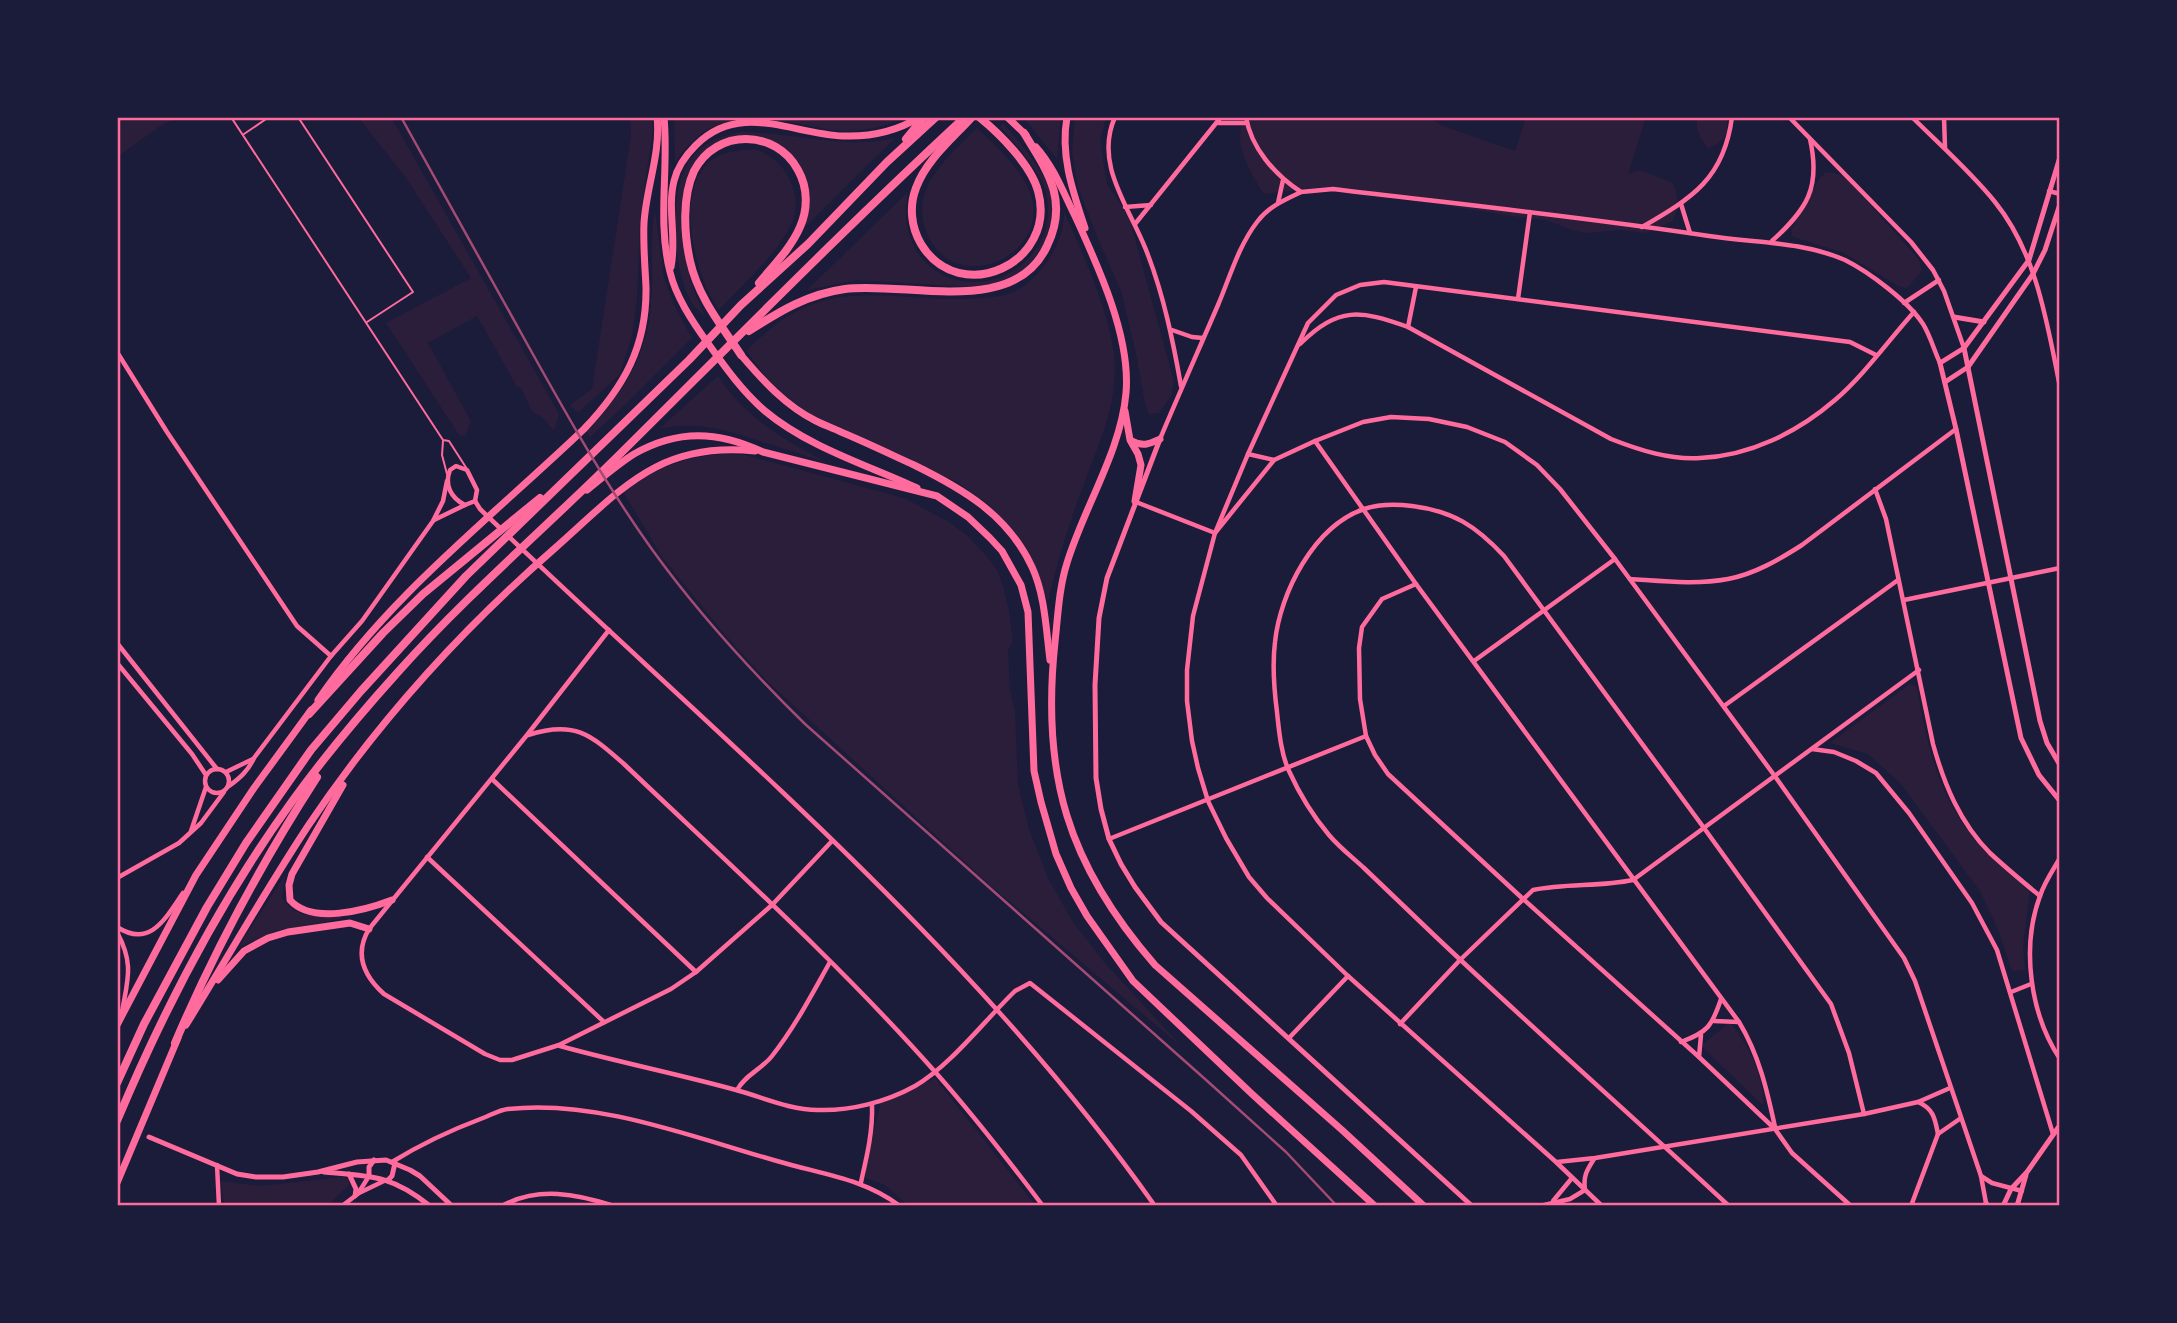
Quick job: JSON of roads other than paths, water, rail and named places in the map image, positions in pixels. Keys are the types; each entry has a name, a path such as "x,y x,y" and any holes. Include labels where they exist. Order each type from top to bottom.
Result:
{"highway":[{"path":"117,1025 196,875 254,788 330,683 421,579 584,429 604,408 626,376 638,347 645,318 644,221 656,150 657,117"},
{"path":"664,117 665,230 670,273 696,326 735,381 767,412 821,445 937,496 958,510 1002,551 1021,584 1028,612 1034,771 1056,854 1071,888 1087,916 1133,981 1242,1086 1375,1206"},
{"path":"670,273 674,182 688,153 702,139 733,124 748,121 850,136 888,131 922,117"},
{"path":"887,162 922,117"},
{"path":"741,305 808,244 887,162 936,117"},
{"path":"117,1121 153,1038 220,913 292,801 347,731 417,651 506,562 567,506 965,117"},
{"path":"972,117 926,169 916,187 912,217 917,236 935,260 946,268 971,274 985,274 1019,260 1033,240 1041,209 1038,189 1026,167 979,117"},
{"path":"1007,117 1045,157 1056,175 1104,281 1122,342 1126,392 1124,404 1116,438 1067,562 1060,592 1051,675 1054,762 1079,853 1102,896 1128,934 1155,965 1424,1206"},
{"path":"1067,117 1065,140 1070,183 1093,256"},
{"path":"734,341 785,308 820,294 875,288 976,291 1009,283 1026,273 1045,252 1056,223 1057,207 1054,186 1046,168 1024,133"},
{"path":"117,1083 144,1024 207,907 246,843 311,750 466,576 689,360 741,305 792,243 800,228 806,201 805,189 794,162 783,150 756,139 720,145 695,171 688,191 686,218 690,261 701,294 713,315 741,355 780,396 816,421 954,485 979,501 1002,521 1028,559 1040,591 1051,675"},
{"path":"1124,404 1130,440 1141,465 1135,501"},
{"path":"567,506 632,456 648,447 683,436 703,435 726,437 763,452 937,496"},
{"path":"1130,440 1139,445 1160,439"},
{"path":"175,1044 309,825 422,678 485,611 640,475 666,461 693,453 732,450 763,452"},
{"path":"309,714 383,633 423,594 527,506 560,484"},
{"path":"117,1183 195,996 276,845 347,731"},
{"path":"363,752 292,874 288,893 294,905 318,913 369,909 392,900"},
{"path":"202,1000 239,956 268,938 288,932 350,923 369,929"}],"street":[{"path":"1115,117 1107,145 1116,187 1148,255 1171,329 1182,389"},
{"path":"1135,224 1221,117"},
{"path":"1642,227 1681,204 1715,171 1731,131 1732,117"},
{"path":"1789,117 1911,242 1939,280 1964,348 2040,721 2047,743 2060,765"},
{"path":"1912,117 1996,203 2029,260 2042,302 2060,387"},
{"path":"1944,117 1945,149"},
{"path":"1217,123 1246,120 1257,149 1283,180 1301,192"},
{"path":"1771,242 1800,211 1814,183 1815,160 1810,139"},
{"path":"1940,363 1964,348 2029,260 2060,157"},
{"path":"1278,202 1283,180"},
{"path":"1472,1206 1161,922 1128,876 1109,839 1101,809 1096,778 1096,685 1099,618 1107,578 1135,501 1231,269 1257,222 1278,202 1301,192 1333,189 1771,242 1812,249 1846,261 1875,279 1914,312 1924,325 1940,363 2021,738 2039,775 2060,801"},
{"path":"2049,191 2060,194"},
{"path":"1681,204 1689,233"},
{"path":"1945,382 1968,367 2033,274 2045,250 2060,204"},
{"path":"1125,207 1152,205"},
{"path":"1518,299 1530,212"},
{"path":"1904,303 1939,280"},
{"path":"1602,1206 1400,1024 1284,914 1249,877 1226,838 1208,801 1192,741 1187,701 1187,670 1193,615 1215,533 1308,323 1336,295 1360,285 1384,282 1850,342 1876,355"},
{"path":"1408,327 1416,287"},
{"path":"1296,347 1318,326 1338,317 1362,314 1380,317 1408,327 1611,439 1663,455 1698,458 1730,455 1755,447 1805,423 1836,399 1914,312"},
{"path":"1954,317 1984,322"},
{"path":"1171,329 1203,338"},
{"path":"117,352 167,432 297,626 331,656"},
{"path":"2053,354 2060,352"},
{"path":"1215,533 1274,460 1315,441 1376,419 1429,419 1467,427 1505,442 1537,465 1560,489 1630,579 1904,958 1915,981 1951,1088 1987,1205"},
{"path":"1630,579 1727,579 1776,562 1956,429"},
{"path":"1315,441 1416,584 1739,1022 1751,1041 1765,1080 1775,1129"},
{"path":"1248,454 1274,460"},
{"path":"117,878 165,852 190,832 201,823 229,786 240,778 331,656 362,621 433,521 443,501 450,470 456,466 467,470 477,490 475,501 480,509 916,923 1052,1073 1155,1206"},
{"path":"447,478 454,497 465,505"},
{"path":"1875,489 1886,519 1942,778 1957,808 1989,852 2040,896"},
{"path":"433,521 475,501"},
{"path":"1135,501 1215,533"},
{"path":"1729,1206 1460,960 1330,836 1311,811 1287,768 1273,681 1275,641 1284,602 1295,576 1311,550 1335,527 1363,510 1387,505 1428,508 1445,512 1469,524 1504,556 1831,1004 1849,1053 1864,1114"},
{"path":"1474,661 1615,559"},
{"path":"1904,600 2060,568"},
{"path":"1724,706 1898,580"},
{"path":"1416,584 1382,599 1363,627 1359,648 1366,736 1388,774 1699,1057 1775,1129 1792,1153 1851,1206"},
{"path":"610,630 369,929 362,943 361,957 363,967 375,986 485,1054 500,1060 512,1060 559,1045 671,989 696,972 772,905 832,841"},
{"path":"117,643 217,769 226,772 254,758"},
{"path":"117,663 192,754 206,775 206,786 190,832"},
{"path":"1400,1024 1460,960 1533,890 1615,884 1633,880 1919,670"},
{"path":"527,735 545,729 565,727 603,745 830,962 936,1073 999,1147 1044,1206"},
{"path":"1109,839 1366,736"},
{"path":"1811,749 1834,752 1876,773 1952,872 1986,925 2011,992 2053,1134"},
{"path":"206,775 217,769"},
{"path":"226,772 229,786"},
{"path":"492,779 696,972"},
{"path":"206,786 216,794 224,792"},
{"path":"427,857 604,1022"},
{"path":"2060,858 2040,896 2033,922 2031,954 2031,984 2042,1025 2060,1059"},
{"path":"117,929 138,935 157,928 196,875"},
{"path":"117,929 130,966 121,1016"},
{"path":"737,1090 741,1083 769,1060 786,1039 830,962"},
{"path":"1289,1038 1348,976"},
{"path":"559,1045 737,1090 769,1102 816,1111 872,1104 913,1087 936,1073 996,1009 1015,991 1030,983 1191,1111 1241,1155 1277,1206"},
{"path":"2011,992 2031,984"},
{"path":"1681,1042 1701,1035 1714,1021 1721,998"},
{"path":"1714,1021 1739,1022"},
{"path":"1699,1057 1701,1035"},
{"path":"1556,1162 1864,1114 1918,1102 1951,1088"},
{"path":"1911,1206 1938,1134 1934,1114 1928,1106 1918,1102"},
{"path":"860,1183 870,1141 872,1104"},
{"path":"342,1206 357,1195 388,1180 392,1176 394,1163 415,1148 470,1122 505,1109 566,1108 602,1113 860,1183 887,1196 900,1206"},
{"path":"1938,1134 1961,1118"},
{"path":"2003,1206 2011,1189 2028,1172 2060,1125"},
{"path":"149,1137 237,1174 256,1177 283,1177 318,1172 344,1164 380,1159 420,1176 452,1206"},
{"path":"1585,1190 1586,1170 1595,1158"},
{"path":"357,1195 369,1176 369,1167 374,1160"},
{"path":"217,1164 219,1206"},
{"path":"318,1172 388,1180 401,1185 430,1206"},
{"path":"2017,1206 2028,1172"},
{"path":"349,1174 357,1195"},
{"path":"1980,1176 1992,1183 2022,1191"},
{"path":"1553,1202 1572,1178"},
{"path":"1540,1206 1570,1199 1585,1190"},
{"path":"502,1206 544,1193 567,1194 614,1206"},
{"path":"887,1196 888,1206"}],"lane":[{"path":"231,117 443,440 442,455 447,478"},
{"path":"243,135 269,117"},
{"path":"298,117 413,292 366,322"},
{"path":"443,440 449,440 467,470"}],"railway":[{"path":"401,117 603,475 651,548 705,617 805,724 1286,1152 1337,1206"}]}
